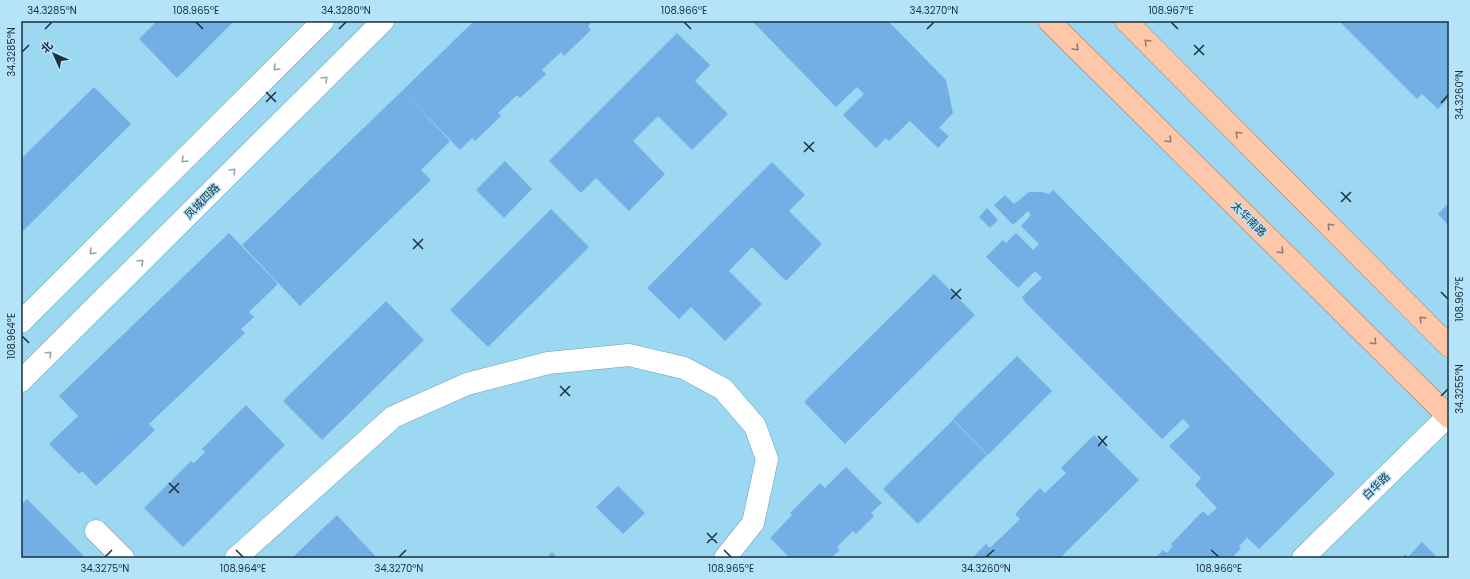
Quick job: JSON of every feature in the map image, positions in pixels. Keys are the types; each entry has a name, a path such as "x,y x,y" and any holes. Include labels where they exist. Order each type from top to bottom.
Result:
{"main road":[{"name":"太华南路","path":"1049,21 1449,416"},
{"path":"1126,21 1449,346"}],"street":[{"path":"21,322 323,21"},
{"name":"凤城四路","path":"21,381 383,21"},
{"path":"236,558 393,417 468,384 548,363 629,355 684,368 723,389 755,426 767,459 753,523 725,558"},
{"name":"白华路","path":"1303,558 1449,416"},
{"path":"96,531 123,558"}],"building":[{"path":"157,21 234,21 177,78 139,39"},
{"path":"474,21 593,21 588,26 591,30 564,56 561,52 542,70 546,74 520,98 517,95 498,113 501,116 475,141 472,138 460,150 402,91"},
{"path":"752,21 888,21 946,80 953,113 939,128 949,136 938,148 910,121 889,141 886,138 876,148 843,115 864,94 857,87 836,107"},
{"path":"1339,21 1449,21 1449,98 1438,109 1422,94 1417,99"},
{"path":"677,33 710,65 695,81 728,114 692,150 658,116 633,141 665,174 629,211 596,178 581,193 549,161"},
{"path":"94,87 131,124 21,233 21,159"},
{"path":"402,91 450,141 421,170 431,180 300,306 242,245"},
{"path":"505,161 532,189 504,218 476,190"},
{"path":"772,162 805,195 789,211 822,244 786,281 752,247 729,271 762,304 725,341 691,307 679,319 647,288"},
{"path":"1053,190 1335,474 1259,549 1236,527 1247,538 1239,546 1241,548 1232,558 1155,558 1163,550 1167,553 1173,546 1171,544 1203,511 1208,516 1217,508 1195,485 1201,478 1169,446 1190,426 1183,419 1162,439 1025,302 1022,297 1042,278 1035,271 1018,288 986,257 1003,240 1006,243 1016,233 1033,250 1039,244 1021,226 1031,215 1028,211 1013,225 994,205 1005,195 1014,204 1029,192 1042,192 1049,194"},
{"path":"1449,203 1449,226 1438,214"},
{"path":"987,208 998,220 990,228 979,217"},
{"path":"551,209 589,247 488,347 450,310"},
{"path":"229,233 278,284 249,312 254,317 241,329 245,333 149,424 155,430 96,486 82,471 79,474 49,444 78,416 59,396"},
{"path":"934,274 975,315 845,444 804,402"},
{"path":"386,301 424,340 322,440 283,401"},
{"path":"1017,356 1052,391 988,455 953,419"},
{"path":"246,405 285,445 183,547 144,508 191,461 194,463 205,452 202,449"},
{"path":"953,420 987,455 918,524 883,489"},
{"path":"1094,435 1139,480 1060,558 972,558 986,544 990,548 1020,519 1015,514 1040,488 1045,493 1066,473 1061,468"},
{"path":"846,467 882,503 871,513 874,516 856,534 853,531 837,547 840,550 831,558 790,558 770,538 792,515 790,513 820,483 825,488"},
{"path":"618,486 645,513 623,534 596,507"},
{"path":"27,499 86,558 21,558 21,505"},
{"path":"337,515 377,558 292,558"},
{"path":"1422,542 1438,558 1401,558 1405,554 1408,557"},
{"path":"552,552 558,558 546,558"}]}
